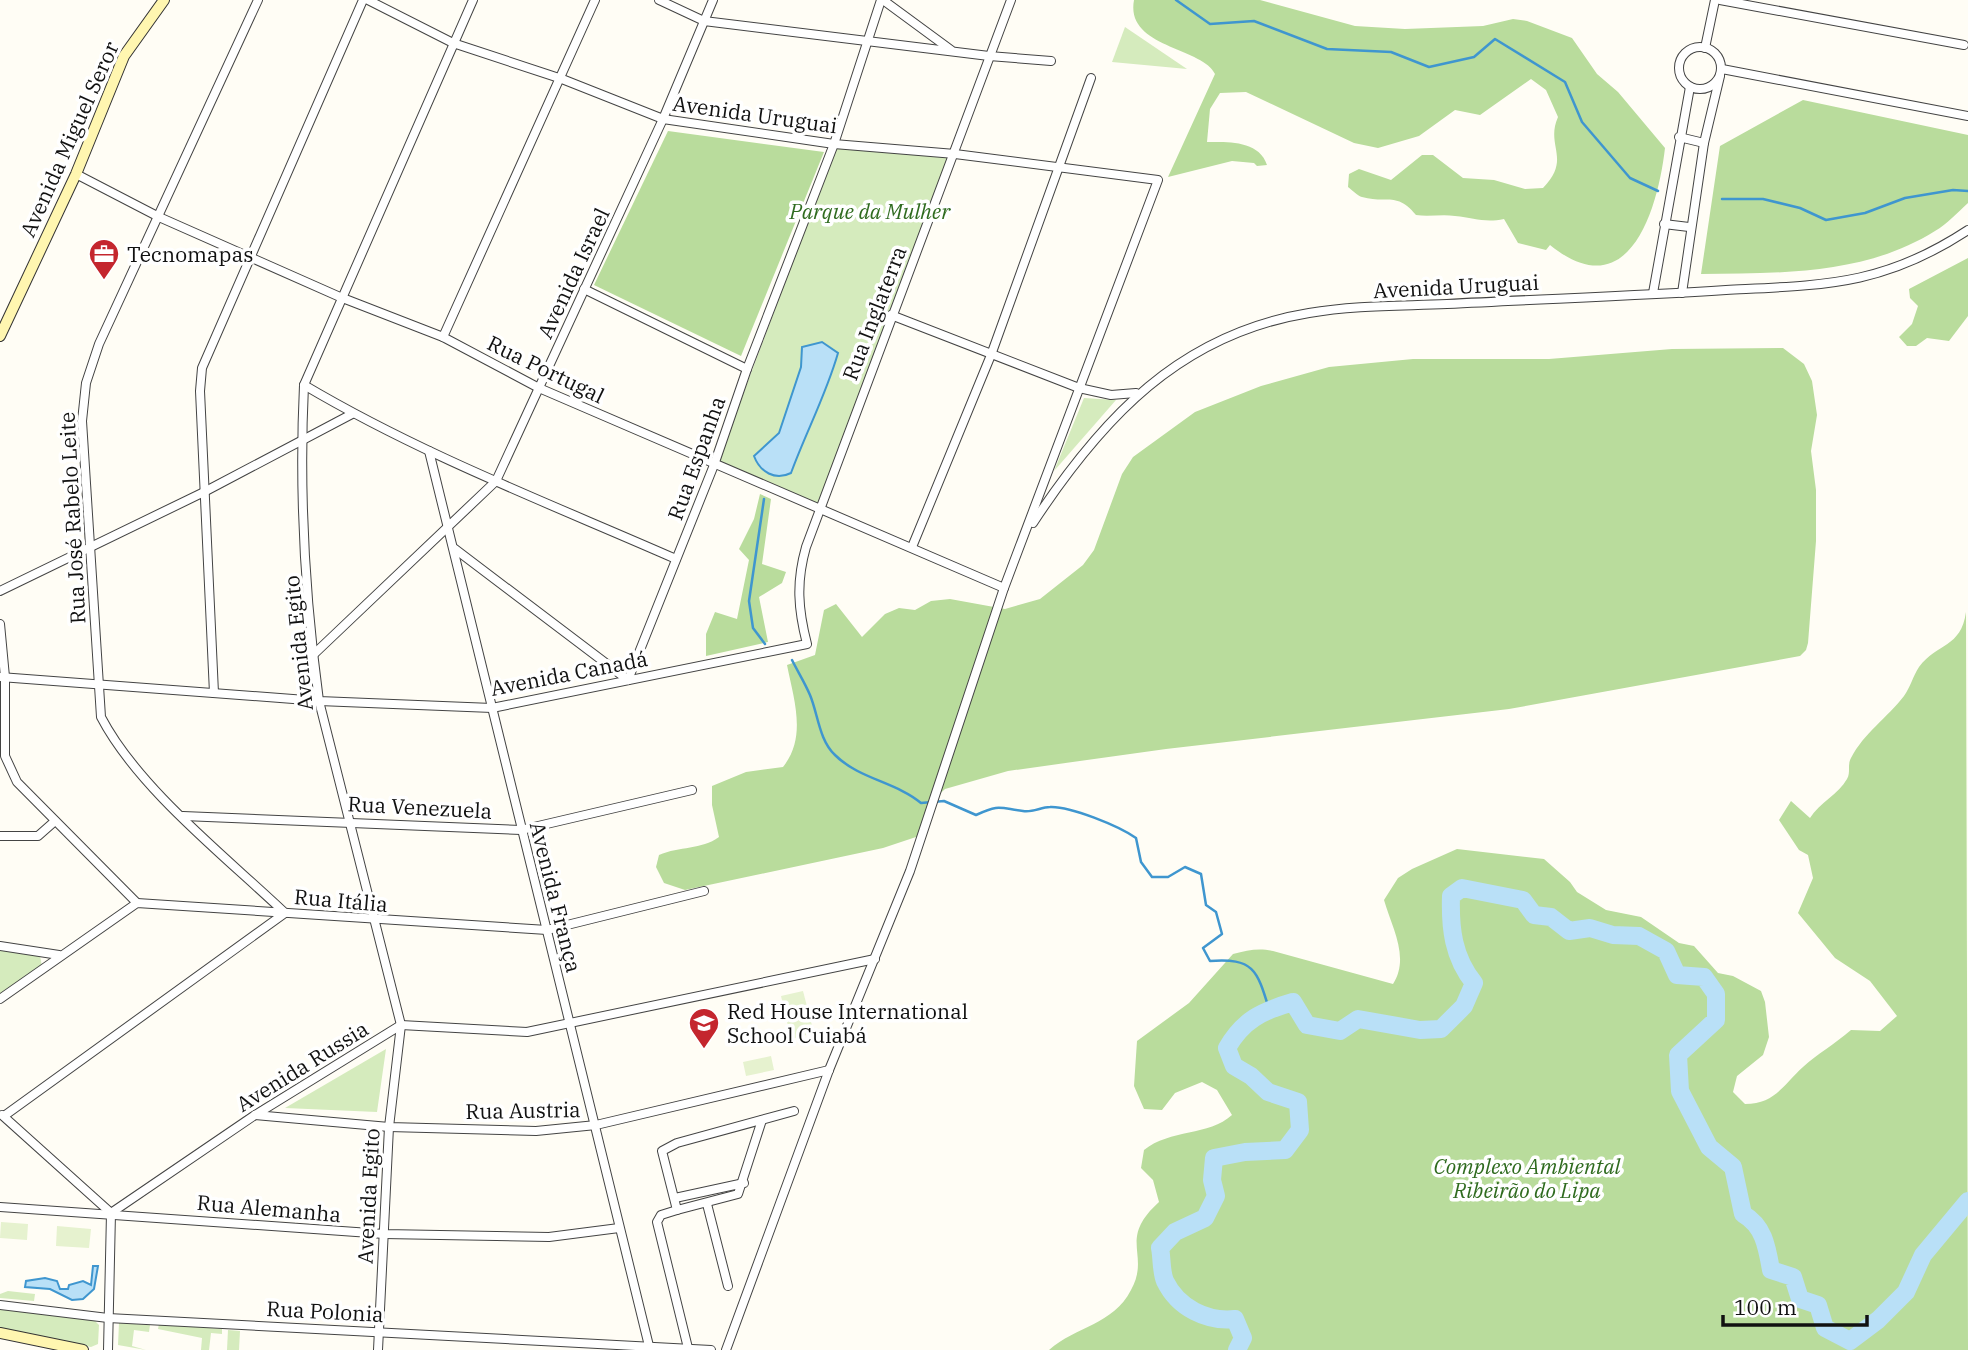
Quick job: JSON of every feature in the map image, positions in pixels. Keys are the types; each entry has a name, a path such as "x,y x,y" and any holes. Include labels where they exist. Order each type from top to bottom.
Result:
{"street":[{"name":"Avenida Miguel Seror","path":"0,336 76,174 124,56 164,0"},
{"name":"Rua José Rabelo Leite","path":"258,0 99,344 86,383 82,421 101,717 117,747 183,816 285,913"},
{"name":"Avenida Uruguai","path":"366,0 453,43 562,79 663,119 834,144 955,154 1158,180 1079,388"},
{"path":"214,693 200,391 202,368 250,255 366,0"},
{"name":"Avenida Egito","path":"378,1350 389,1127 401,1025 319,701 313,655 301,440 304,386 340,297 473,0"},
{"path":"443,337 562,79 595,0"},
{"path":"659,0 704,20 989,56 1051,61"},
{"name":"Avenida Israel","path":"313,655 496,481 663,119 713,0"},
{"path":"882,0 951,50"},
{"name":"Rua Espanha","path":"628,680 714,465 747,369 834,144 866,41 882,0"},
{"name":"Rua Inglaterra","path":"807,644 797,598 799,571 891,315 955,154 1011,0"},
{"path":"1705,48 1717,0 1964,45"},
{"path":"1682,293 1689,227 1704,143 1721,73 1717,55 1705,48 1692,49 1679,64 1681,77 1690,87 1710,87 1721,73"},
{"path":"1721,73 1968,116"},
{"path":"912,547 991,355 1091,78"},
{"path":"1653,293 1690,87"},
{"path":"1679,137 1704,143"},
{"name":"Rua Portugal","path":"76,174 159,217 340,297 443,337 539,388 1004,589"},
{"path":"1664,225 1689,227"},
{"name":"Avenida Uruguai","path":"1023,537 1062,479 1106,424 1138,393 1173,366 1212,344 1289,317 1350,308 1682,293 1857,280 1900,268 1968,230"},
{"path":"584,289 747,369"},
{"path":"891,315 1079,388 1111,395 1138,393"},
{"path":"304,386 352,414 429,451 676,559"},
{"path":"726,1350 829,1070 910,871 1004,589 1079,388"},
{"path":"0,591 204,492 352,414"},
{"name":"Avenida França","path":"429,451 650,1347"},
{"path":"455,548 628,680"},
{"path":"0,624 5,756 17,782 137,903 59,955 0,999"},
{"name":"Avenida Canadá","path":"2,677 319,701 492,708 807,644"},
{"name":"Rua Venezuela","path":"183,816 522,830 692,790"},
{"path":"0,836 38,836 55,821"},
{"name":"Rua Itália","path":"137,903 376,921 547,930 704,891"},
{"path":"108,1350 111,1213 2,1115 285,913"},
{"path":"0,946 59,955"},
{"name":"Avenida Russia","path":"111,1213 255,1115 401,1025 527,1032 569,1026 875,959"},
{"name":"Rua Austria","path":"255,1115 389,1127 536,1131 596,1125 829,1070"},
{"path":"677,1210 662,1151 666,1147 794,1111"},
{"path":"688,1348 657,1222 661,1215 738,1194 744,1183 762,1120"},
{"path":"675,1198 744,1183"},
{"path":"707,1204 728,1286"},
{"name":"Rua Alemanha","path":"0,1208 111,1213 384,1234 549,1237 619,1228"},
{"name":"Rua Polonia","path":"0,1306 108,1318 650,1347"},
{"path":"0,1333 83,1350"},
{"path":"650,1347 711,1350"}],"green space":[{"path":"1134,0 1260,0 1355,26 1405,29 1483,26 1513,19 1527,21 1572,38 1597,74 1618,92 1665,148 1655,198 1646,222 1634,243 1619,259 1600,265 1577,262 1550,245 1546,250 1518,243 1504,219 1416,215 1403,203 1362,197 1348,187 1349,174 1359,169 1391,180 1422,155 1433,155 1463,178 1494,180 1525,189 1543,188 1556,168 1554,136 1558,117 1546,90 1531,79 1480,115 1455,110 1419,136 1378,148 1354,143 1246,92 1220,93 1210,109 1207,142 1250,147 1263,157 1267,165 1257,166 1254,163 1232,161 1168,177 1215,74 1208,65 1167,45 1141,28 1134,16"},
{"path":"1125,27 1187,69 1112,62"},
{"path":"1803,100 1968,135 1968,203 1935,231 1880,256 1851,264 1792,272 1701,274 1720,146"},
{"path":"668,131 824,152 741,356 594,285"},
{"name":"Parque da Mulher","path":"836,147 949,157 817,506 718,461"},
{"path":"1968,258 1968,316 1949,341 1927,338 1916,346 1907,346 1899,337 1912,324 1918,306 1910,298 1909,289"},
{"path":"1783,348 1804,364 1812,381 1817,415 1811,451 1816,490 1816,541 1808,643 1800,656 1509,709 1166,749 1008,771 945,789 932,801 922,835 883,848 685,890 664,883 656,867 659,855 705,844 719,837 712,805 712,786 746,772 783,767 795,743 797,731 787,665 815,655 824,610 836,604 862,637 885,614 899,608 915,610 931,601 950,599 1005,609 1040,599 1083,565 1094,550 1122,474 1133,457 1195,412 1261,386 1329,367 1413,359 1549,359 1672,349"},
{"path":"1084,398 1116,400 1054,471"},
{"path":"760,494 771,499 762,564 786,572 782,583 759,597 768,642 706,656 706,634 715,612 737,619 749,560 739,549 754,519"},
{"name":"Complexo Ambiental Ribeirão do Lipa","path":"1966,612 1968,1350 1049,1350 1114,1311 1131,1290 1138,1266 1137,1237 1140,1227 1159,1202 1153,1180 1141,1168 1144,1150 1165,1139 1223,1122 1232,1115 1217,1090 1202,1082 1175,1093 1162,1110 1144,1109 1134,1086 1137,1041 1189,1003 1233,954 1244,951 1273,951 1393,984 1398,974 1400,953 1384,900 1398,878 1457,849 1544,859 1570,882 1577,892 1606,910 1641,917 1679,943 1694,946 1718,973 1733,976 1761,991 1769,1037 1763,1055 1737,1076 1733,1092 1745,1104 1771,1097 1808,1062 1851,1030 1880,1031 1897,1016 1870,981 1835,958 1798,913 1813,878 1808,855 1799,850 1779,820 1791,801 1810,818 1839,789 1848,776 1850,761 1856,749 1904,696 1926,659 1954,639 1963,624"},
{"path":"0,949 40,956 42,966 0,994"},
{"path":"803,991 814,1033 791,1039 781,996"},
{"path":"386,1049 377,1112 285,1108"},
{"path":"771,1056 774,1070 746,1076 743,1062"},
{"path":"1,1222 28,1224 27,1240 0,1238"},
{"path":"57,1226 91,1229 89,1248 56,1246"},
{"path":"8,1291 35,1294 34,1301 0,1298 0,1294"},
{"path":"0,1308 94,1320 99,1325 98,1344 91,1347 0,1330"},
{"path":"119,1323 150,1325 149,1332 134,1330 132,1346 146,1350 118,1345"},
{"path":"159,1324 222,1329 222,1334 211,1333 209,1350 201,1350 202,1338 158,1329"},
{"path":"228,1330 240,1331 239,1350 227,1350"}],"water":[{"path":"822,342 838,353 822,399 791,473 779,476 769,474 760,467 754,456 779,433 801,367 802,347"},
{"path":"93,1266 98,1266 94,1289 83,1299 72,1300 50,1289 25,1287 26,1281 45,1278 57,1281 60,1289 68,1289 69,1285 83,1281 91,1285"}],"waterway":[{"path":"1176,0 1210,24 1254,21 1327,49 1391,52 1429,67 1474,57 1495,39 1565,82 1582,122 1630,178 1658,191"},
{"path":"1722,199 1763,199 1800,208 1826,220 1865,213 1905,198 1953,190 1968,191"},
{"path":"764,499 749,601 753,628 765,644"},
{"path":"792,660 810,695 825,742 835,755 855,770 900,790 921,803 944,801 976,815 990,809 1033,811 1047,807 1082,813 1136,838 1141,862 1152,877 1168,877 1185,867 1201,874 1206,905 1216,912 1222,934 1203,948 1210,961 1236,962 1251,969 1261,984 1269,1009"},
{"path":"1237,1350 1243,1338 1235,1319 1204,1315 1177,1299 1165,1281 1160,1248 1175,1232 1205,1218 1216,1196 1212,1180 1214,1158 1245,1152 1285,1150 1300,1130 1298,1102 1268,1092 1251,1076 1234,1066 1227,1048 1240,1030 1254,1018 1293,1002 1307,1025 1340,1031 1358,1019 1420,1030 1441,1029 1464,1006 1474,983 1461,963 1452,931 1451,896 1462,888 1523,900 1534,915 1551,917 1569,931 1590,928 1613,935 1639,936 1666,951 1677,975 1704,977 1716,994 1716,1020 1678,1055 1680,1091 1709,1147 1733,1167 1743,1214 1760,1231 1771,1270 1793,1277 1800,1299 1818,1305 1825,1328 1850,1341 1878,1320 1906,1292 1923,1255 1968,1201"}],"place":[{"name":"Tecnomapas","path":"104,281"},
{"name":"Red House International School Cuiabá","path":"704,1050"}]}
